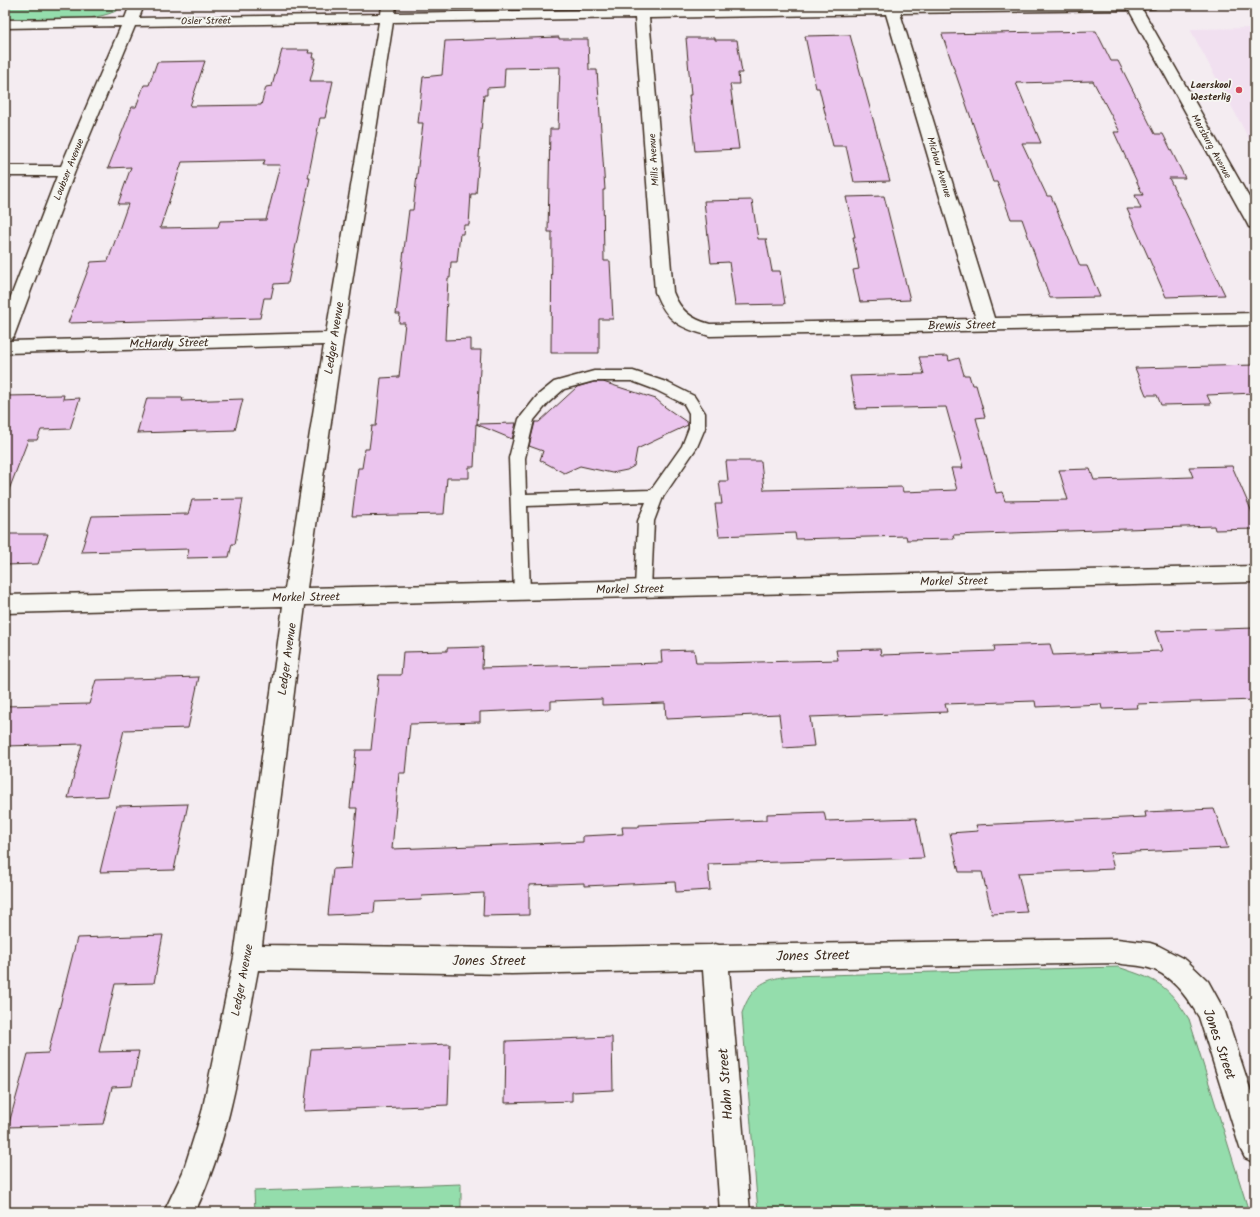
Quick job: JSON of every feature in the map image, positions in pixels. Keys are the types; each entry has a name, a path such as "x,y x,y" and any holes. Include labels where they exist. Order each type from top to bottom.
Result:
{"street":[{"name":"Loubser Avenue","path":"5,336 67,171 136,5"},
{"name":"Marsburg Avenue","path":"1133,5 1255,223"},
{"name":"Osler Street","path":"5,24 130,21 388,11 892,9 1150,5"},
{"name":"Mills Avenue","path":"642,9 664,292 674,312"},
{"name":"Michau Avenue","path":"892,9 987,324"},
{"name":"Ledger Avenue","path":"179,1212 196,1177 216,1112 247,957 295,597 334,339 388,11"},
{"path":"5,171 67,171"},
{"name":"Brewis Street","path":"674,312 681,320 692,326 710,330 1255,319"},
{"name":"McHardy Street","path":"5,347 334,339"},
{"name":"Morkel Street","path":"5,604 1255,574"},
{"name":"Jones Street","path":"247,957 511,961 715,956 1117,951 1150,955 1177,970 1198,990 1211,1012 1255,1148"},
{"name":"Hahn Street","path":"715,956 734,1212"}],"lane":[{"path":"522,592 518,458 526,419 543,399 559,385 594,376 633,376 661,386 689,400 697,413 697,428 689,447 656,496 646,521 643,589"},
{"path":"519,500 656,496"}],"shaded area":[{"name":"Laerskool Westerlig","path":"1255,28 1255,150 1190,29"}],"green space":[{"path":"5,5 124,5 115,11 102,16 68,20 5,20"},
{"path":"1118,967 1160,984 1174,998 1189,1019 1249,1212 758,1212 742,1013 749,997 759,986 765,982 780,977 789,976"},
{"path":"461,1184 461,1212 255,1212 254,1191"}],"building":[{"path":"1096,31 1111,61 1118,61 1155,134 1163,134 1185,178 1169,178 1225,295 1166,297 1127,209 1141,209 1135,195 1143,195 1114,132 1120,132 1093,81 1016,83 1041,143 1022,143 1047,196 1051,196 1080,266 1087,266 1100,297 1050,298 1022,219 1011,219 997,182 993,182 942,34"},
{"path":"850,35 890,181 854,182 846,146 833,146 819,88 816,88 805,36"},
{"path":"559,37 559,39 588,39 589,70 597,70 605,190 603,190 604,261 610,261 613,319 599,319 599,353 551,353 552,232 548,232 550,129 558,129 560,67 505,68 504,87 487,88 487,95 484,95 476,194 471,194 469,225 464,225 463,234 460,234 457,262 451,262 450,278 448,278 445,340 471,339 471,350 481,350 477,424 516,423 512,439 476,424 474,467 469,467 469,478 447,478 444,514 352,516 358,468 362,468 365,449 369,449 372,426 376,426 381,378 399,377 405,323 399,323 400,314 396,314 409,210 413,210 423,123 418,123 423,77 442,75 445,41"},
{"path":"686,38 737,40 742,73 738,73 739,84 730,84 739,149 695,151 689,95 691,95"},
{"path":"282,50 309,50 308,53 314,53 313,58 316,58 310,81 333,81 325,118 320,118 308,178 310,178 288,283 274,284 271,298 264,298 260,318 68,323 91,262 108,261 128,204 118,204 131,167 108,168 132,107 136,107 144,85 149,85 157,62 205,61 190,106 261,105 266,87 272,86","holes":["265,160 263,165 280,165 266,220 220,221 218,227 160,228 182,162"]},
{"path":"884,196 910,300 860,302 853,270 859,269 853,237 855,237 846,197"},
{"path":"752,200 758,239 766,239 772,271 780,271 785,304 735,305 729,262 711,263 704,201"},
{"path":"948,356 949,361 959,358 964,375 969,375 972,385 976,385 985,417 976,418 996,493 1002,492 1005,501 1068,500 1059,470 1090,469 1094,480 1193,477 1189,467 1232,466 1255,519 1255,529 1215,530 1214,526 953,535 954,539 907,540 906,536 796,539 795,533 719,536 715,504 722,504 719,481 728,481 726,461 761,461 764,490 902,487 903,492 957,490 951,468 963,468 946,407 856,409 850,376 924,374 919,357"},
{"path":"1255,365 1255,393 1207,395 1211,404 1161,405 1157,395 1146,395 1135,368"},
{"path":"594,382 603,382 656,399 688,423 688,425 637,449 634,466 627,470 612,473 580,466 564,473 540,460 543,451 529,446 535,422 539,422 577,387"},
{"path":"64,395 63,399 80,398 70,429 41,430 37,440 28,440 7,495 5,494 5,396"},
{"path":"147,398 183,398 182,401 243,399 235,430 137,433"},
{"path":"243,499 235,544 232,544 229,557 187,558 189,549 81,552 92,516 188,514 192,500"},
{"path":"5,534 48,534 38,564 5,565"},
{"path":"1255,628 1255,700 1137,704 1138,708 1102,709 1101,704 1036,707 1035,701 945,704 947,712 810,717 814,746 783,748 779,714 666,719 665,703 602,705 602,699 551,701 551,709 480,712 480,722 410,724 405,773 399,773 392,849 583,842 583,836 623,834 622,827 767,820 767,814 824,812 826,821 916,818 924,858 708,864 710,890 676,892 675,882 584,886 584,883 529,885 529,915 483,916 484,893 422,896 421,900 375,902 374,913 328,915 333,869 351,868 357,808 350,808 356,750 371,750 379,675 401,675 403,652 447,651 447,648 483,647 482,668 662,663 661,651 694,650 696,663 838,660 836,650 880,649 881,655 995,651 994,646 1050,644 1053,655 1162,651 1155,631"},
{"path":"199,677 188,728 124,730 108,796 68,798 82,744 5,746 5,706 89,704 96,680"},
{"path":"188,804 174,870 100,872 116,806"},
{"path":"1214,809 1228,848 1110,853 1114,869 1018,873 1027,912 992,914 982,872 959,872 950,833 978,831 976,825 1146,817 1145,812"},
{"path":"163,935 154,983 115,984 99,1052 139,1051 132,1086 112,1087 103,1124 8,1127 28,1054 48,1053 77,938"},
{"path":"612,1037 613,1090 572,1092 572,1101 505,1103 506,1041"},
{"path":"450,1044 448,1105 304,1111 311,1049"}],"place":[{"name":"Laerskool Westerlig","path":"1239,90"}]}
